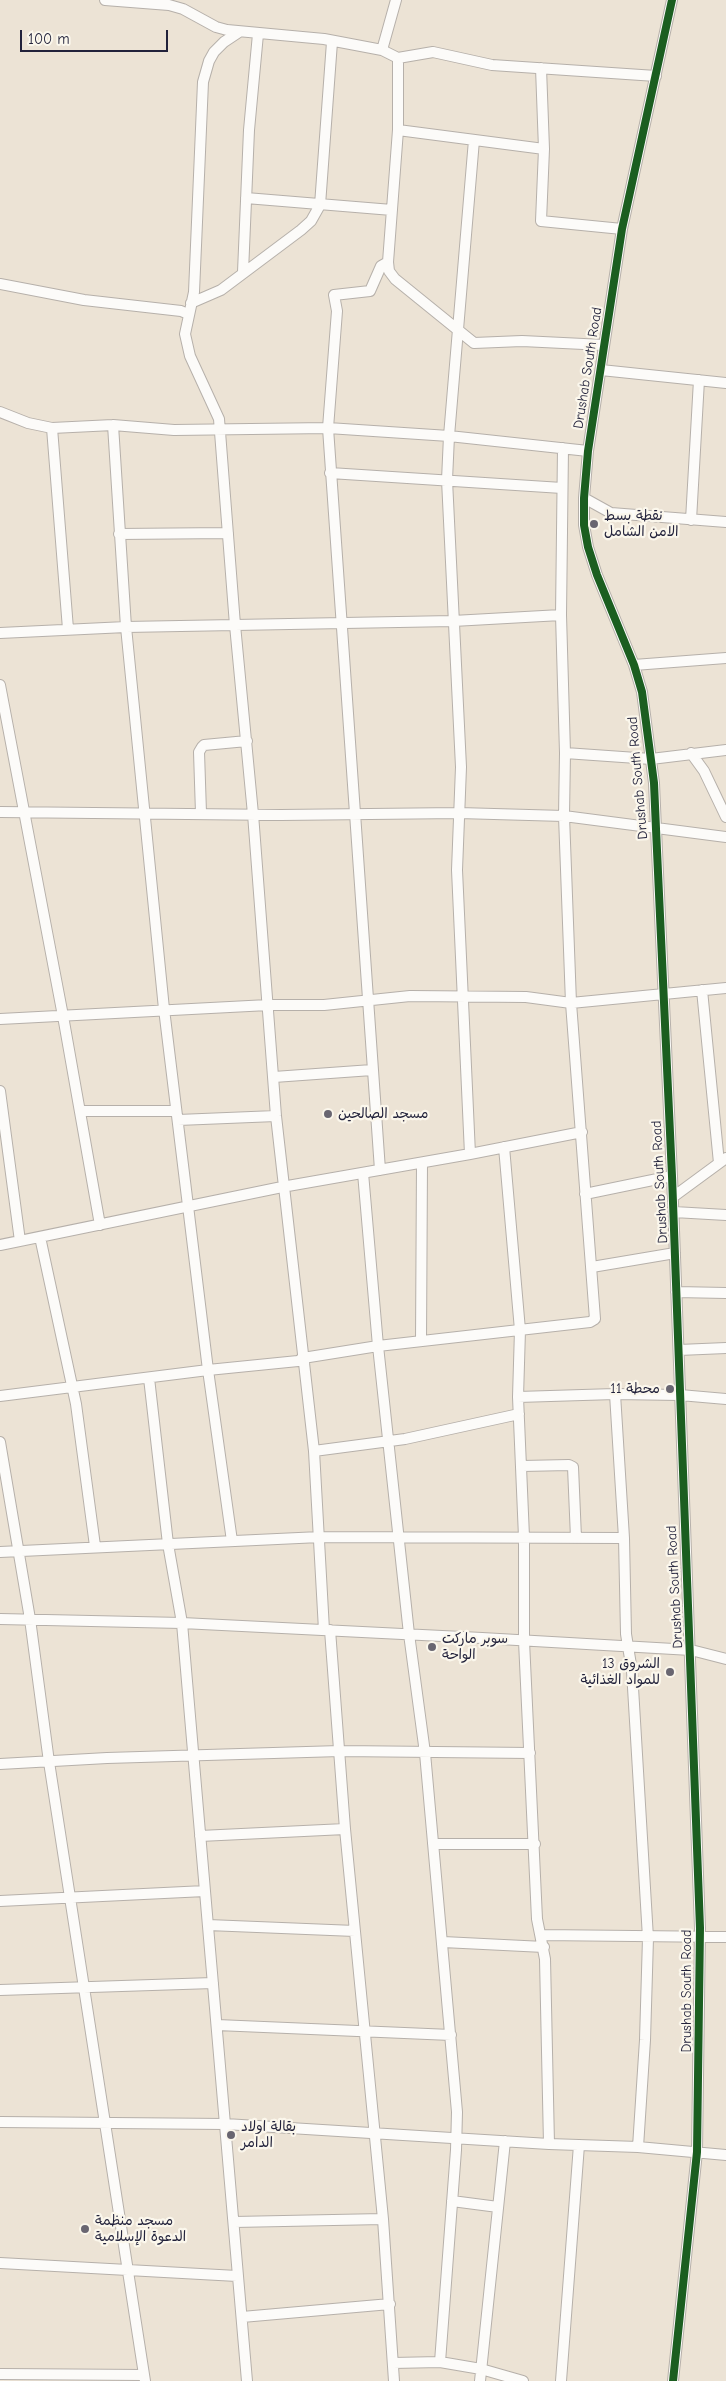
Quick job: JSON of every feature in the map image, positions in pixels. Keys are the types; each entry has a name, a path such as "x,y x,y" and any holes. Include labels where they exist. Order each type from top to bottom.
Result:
{"street":[{"path":"104,0 169,5 184,9 216,27 258,34 324,38 332,42 382,50 398,58 433,52 492,64 656,76"},
{"path":"382,50 396,0"},
{"name":"Drushab South Road","path":"672,0 622,229 588,451 584,525 588,547 597,575 634,665 642,692 651,758 656,828 662,992 674,1212 700,1938 697,2152 673,2381"},
{"path":"239,32 224,42 214,52 203,82 195,278 185,341 190,356 218,414 220,428 235,625 254,814 282,1187 314,1451 327,1630 340,1751 363,2032 383,2219 394,2381"},
{"path":"243,272 246,198 258,34"},
{"path":"191,303 221,290 302,230 311,221 320,205 332,42"},
{"path":"398,58 398,130 388,262 389,271 395,279 474,343 522,341 604,345"},
{"path":"542,68 544,149 541,221 622,229"},
{"path":"398,130 544,149"},
{"path":"470,1154 457,870 461,767 452,621 447,480 474,140"},
{"path":"246,198 392,210"},
{"path":"380,1170 372,1070 357,814 328,428 337,311 334,295 370,291 380,266 388,262"},
{"path":"0,284 84,300 167,309 188,314"},
{"path":"601,370 726,383"},
{"path":"691,520 699,380"},
{"path":"0,412 28,423 52,428 113,425 174,430 328,428 449,436 588,451"},
{"path":"113,425 118,534 126,627 164,1009 208,1370 232,1541"},
{"path":"52,428 68,629"},
{"path":"0,1396 208,1370 298,1361 304,1358 378,1346 590,1322 595,1319 571,1002 564,816 565,754 561,615 563,448"},
{"path":"330,473 562,488"},
{"path":"584,498 612,513 726,522"},
{"path":"118,534 228,533"},
{"path":"0,633 126,627 452,621 561,615"},
{"path":"634,665 726,658"},
{"path":"0,684 63,1016 100,1225"},
{"path":"200,813 199,752 202,747 204,745 248,741"},
{"path":"565,754 651,758 726,750"},
{"path":"691,753 704,771 726,817"},
{"path":"0,812 459,813 564,816 726,837"},
{"path":"0,1019 164,1009 324,1005 368,998 464,995 526,996 571,1002 662,992 726,988"},
{"path":"673,1197 722,1161 702,990"},
{"path":"274,1077 372,1070"},
{"path":"0,1091 20,1241"},
{"path":"80,1111 177,1116 276,1116"},
{"path":"0,1245 282,1187 422,1163 582,1132"},
{"path":"504,1147 520,1330 518,1397 524,1537 524,1641 535,1844 537,1919 544,1947 549,2144"},
{"path":"421,1341 422,1163"},
{"path":"363,1173 378,1346 390,1442 409,1634 425,1753 451,2035 456,2137 440,2362"},
{"path":"585,1194 672,1176"},
{"path":"674,1212 726,1215"},
{"path":"40,1238 73,1388 95,1546"},
{"path":"592,1267 675,1253"},
{"path":"676,1292 726,1293"},
{"path":"679,1350 726,1348"},
{"path":"149,1378 168,1544 182,1623 247,2381"},
{"path":"518,1397 615,1394 680,1395 726,1399"},
{"path":"615,1394 624,1538 627,1647 632,1671 648,1938 645,2040 638,2148"},
{"path":"314,1451 390,1442 519,1414"},
{"path":"0,1442 30,1619 49,1762 144,2378 0,2374"},
{"path":"522,1466 569,1465 573,1467 576,1538"},
{"path":"0,1552 95,1546 320,1537 624,1538"},
{"path":"0,1619 182,1623 409,1634 691,1650 726,1658"},
{"path":"0,1764 106,1758 340,1751 530,1753"},
{"path":"200,1836 345,1830"},
{"path":"432,1844 535,1844"},
{"path":"0,1901 205,1891"},
{"path":"208,1925 355,1931"},
{"path":"541,1935 726,1938"},
{"path":"443,1942 544,1947"},
{"path":"0,1990 213,1983"},
{"path":"216,2025 451,2035"},
{"path":"0,2122 224,2124 638,2148 726,2155"},
{"path":"480,2381 505,2141"},
{"path":"561,2381 579,2145"},
{"path":"452,2201 498,2207"},
{"path":"234,2222 383,2219"},
{"path":"0,2263 237,2276"},
{"path":"242,2317 390,2304"},
{"path":"393,2363 440,2362 481,2369 523,2381"}],"cycle path":[{"path":"672,0 622,229 588,451 584,525 588,547 597,575 634,665 642,692 654,783 672,1176 700,1928 697,2152 673,2381"}],"place":[{"name":"نقطة بسط الامن الشامل","path":"594,524"},
{"name":"مسجد الصالحين","path":"328,1114"},
{"name":"محطة 11","path":"670,1389"},
{"name":"سوبر ماركت الواحة","path":"432,1647"},
{"name":"الشروق 13 للمواد الغذائية","path":"670,1672"},
{"name":"بقالة اولاد الدامر","path":"231,2135"},
{"name":"مسجد منظمة الدعوة الإسلامية","path":"85,2229"}]}
